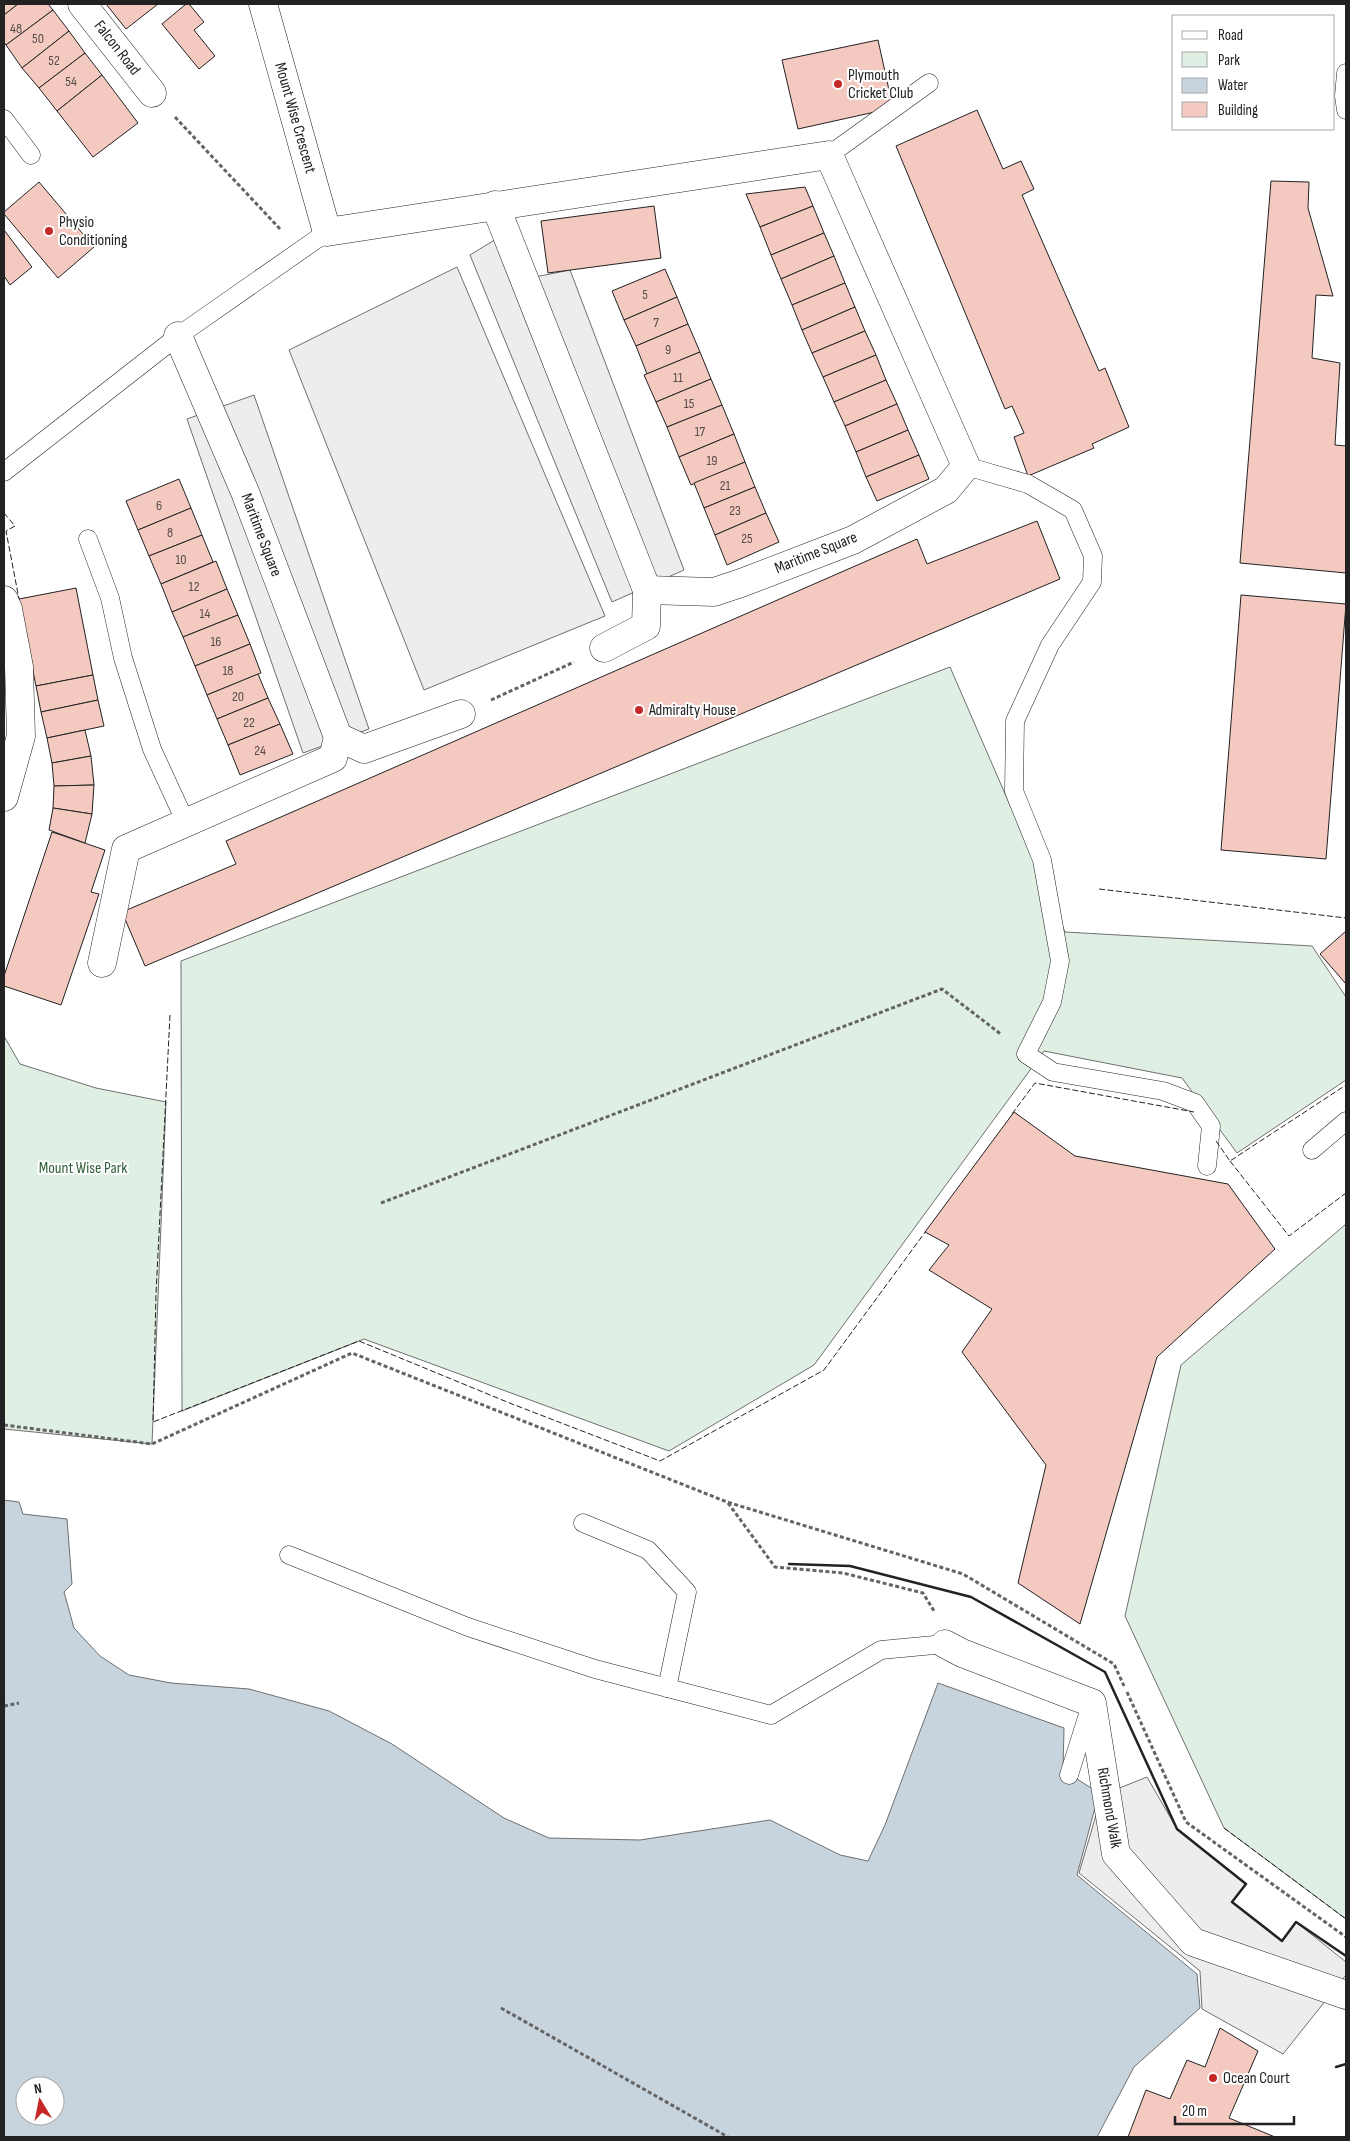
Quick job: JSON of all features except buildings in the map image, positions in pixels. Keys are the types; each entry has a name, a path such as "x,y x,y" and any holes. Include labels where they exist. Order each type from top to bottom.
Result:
{"street":[{"name":"Falcon Road","path":"82,4 152,93"},
{"name":"Mount Wise Crescent","path":"263,4 328,232"},
{"path":"328,232 829,155 966,466"},
{"path":"495,205 647,590 646,626 604,648"},
{"name":"Maritime Square","path":"178,336 245,492 338,737"},
{"name":"Maritime Square","path":"647,590 714,592 853,540 946,490 966,466"},
{"path":"4,600 8,608 19,667 21,736 4,797"},
{"path":"102,963 126,850 333,758 338,737 364,749 461,714"},
{"path":"953,1648 1092,1703"},
{"name":"Richmond Walk","path":"1092,1703 1116,1854 1193,1942 1346,1995"}],"lane":[{"path":"1346,73 1344,96 1346,110"},
{"path":"829,155 929,83"},
{"path":"4,119 31,155"},
{"path":"4,472 178,336 328,232"},
{"path":"966,466 1028,484 1073,510 1093,556 1092,582 1050,645 1015,721 1014,791 1042,860 1060,961 1052,1002 1026,1054 1053,1072 1162,1091 1195,1103 1211,1126 1206,1166"},
{"path":"88,539 110,598 123,658 152,750 186,823"},
{"path":"1312,1150 1346,1121"},
{"path":"583,1523 648,1550 687,1592 667,1688"},
{"path":"289,1555 468,1627 596,1669 771,1715 881,1650 953,1648"},
{"path":"1070,1775 1092,1703"}],"path":[{"path":"152,93 301,250"},
{"path":"461,714 604,648"},
{"path":"381,1203 942,989 1026,1054"},
{"path":"4,1425 152,1444 352,1353 727,1502 963,1574 1114,1664 1186,1822 1346,1937"},
{"path":"727,1502 775,1567 843,1574 923,1593 953,1648"},
{"path":"4,1706 19,1703"},
{"path":"502,2008 728,2137"}],"green space":[{"path":"950,667 1065,932 1312,946 1346,997 1346,1080 1237,1153 1182,1078 1044,1051 814,1365 669,1451 364,1339 182,1411 181,961"},
{"name":"Mount Wise Park","path":"4,1036 20,1064 96,1088 166,1102 152,1444 4,1429"},
{"path":"1346,1224 1346,1919 1224,1828 1125,1616 1181,1365"}],"shaded area":[{"path":"511,230 535,277 570,270 684,570 612,602 470,255"},
{"path":"457,267 605,616 424,690 289,350"},
{"path":"254,395 369,729 303,753 187,419"},
{"path":"1147,1777 1177,1829 1246,1884 1232,1902 1282,1941 1296,1922 1346,1962 1346,1975 1283,2054 1202,2009 1200,1971 1079,1873 1102,1795"}],"water":[{"path":"4,1500 19,1502 23,1514 67,1519 72,1584 64,1592 74,1628 100,1656 129,1675 171,1683 249,1689 329,1711 392,1744 504,1818 549,1838 640,1840 770,1820 840,1855 868,1861 885,1825 938,1683 1064,1728 1063,1770 1099,1793 1077,1875 1197,1974 1200,2008 1134,2067 1097,2137 4,2137"}],"fence":[{"path":"4,513 15,526 6,531 19,599"},
{"path":"1099,889 1346,918"},
{"path":"170,1015 156,1294 153,1422 359,1341 512,1404 660,1461 824,1370 926,1231"},
{"path":"1012,1114 1035,1083 1194,1112"},
{"path":"1216,1141 1230,1161 1346,1085"},
{"path":"1230,1161 1289,1236 1346,1193"},
{"path":"1224,1828 1346,1919"}],"wall":[{"path":"789,1564 850,1566 971,1597 1105,1672 1177,1829 1246,1884 1232,1902 1282,1941 1296,1922 1346,1956"},
{"path":"1336,2067 1346,2064"}],"place":[{"name":"Plymouth Cricket Club","path":"838,84"},
{"name":"Physio Conditioning","path":"49,231"},
{"name":"Admiralty House","path":"639,710"},
{"name":"Ocean Court","path":"1213,2078"}]}
